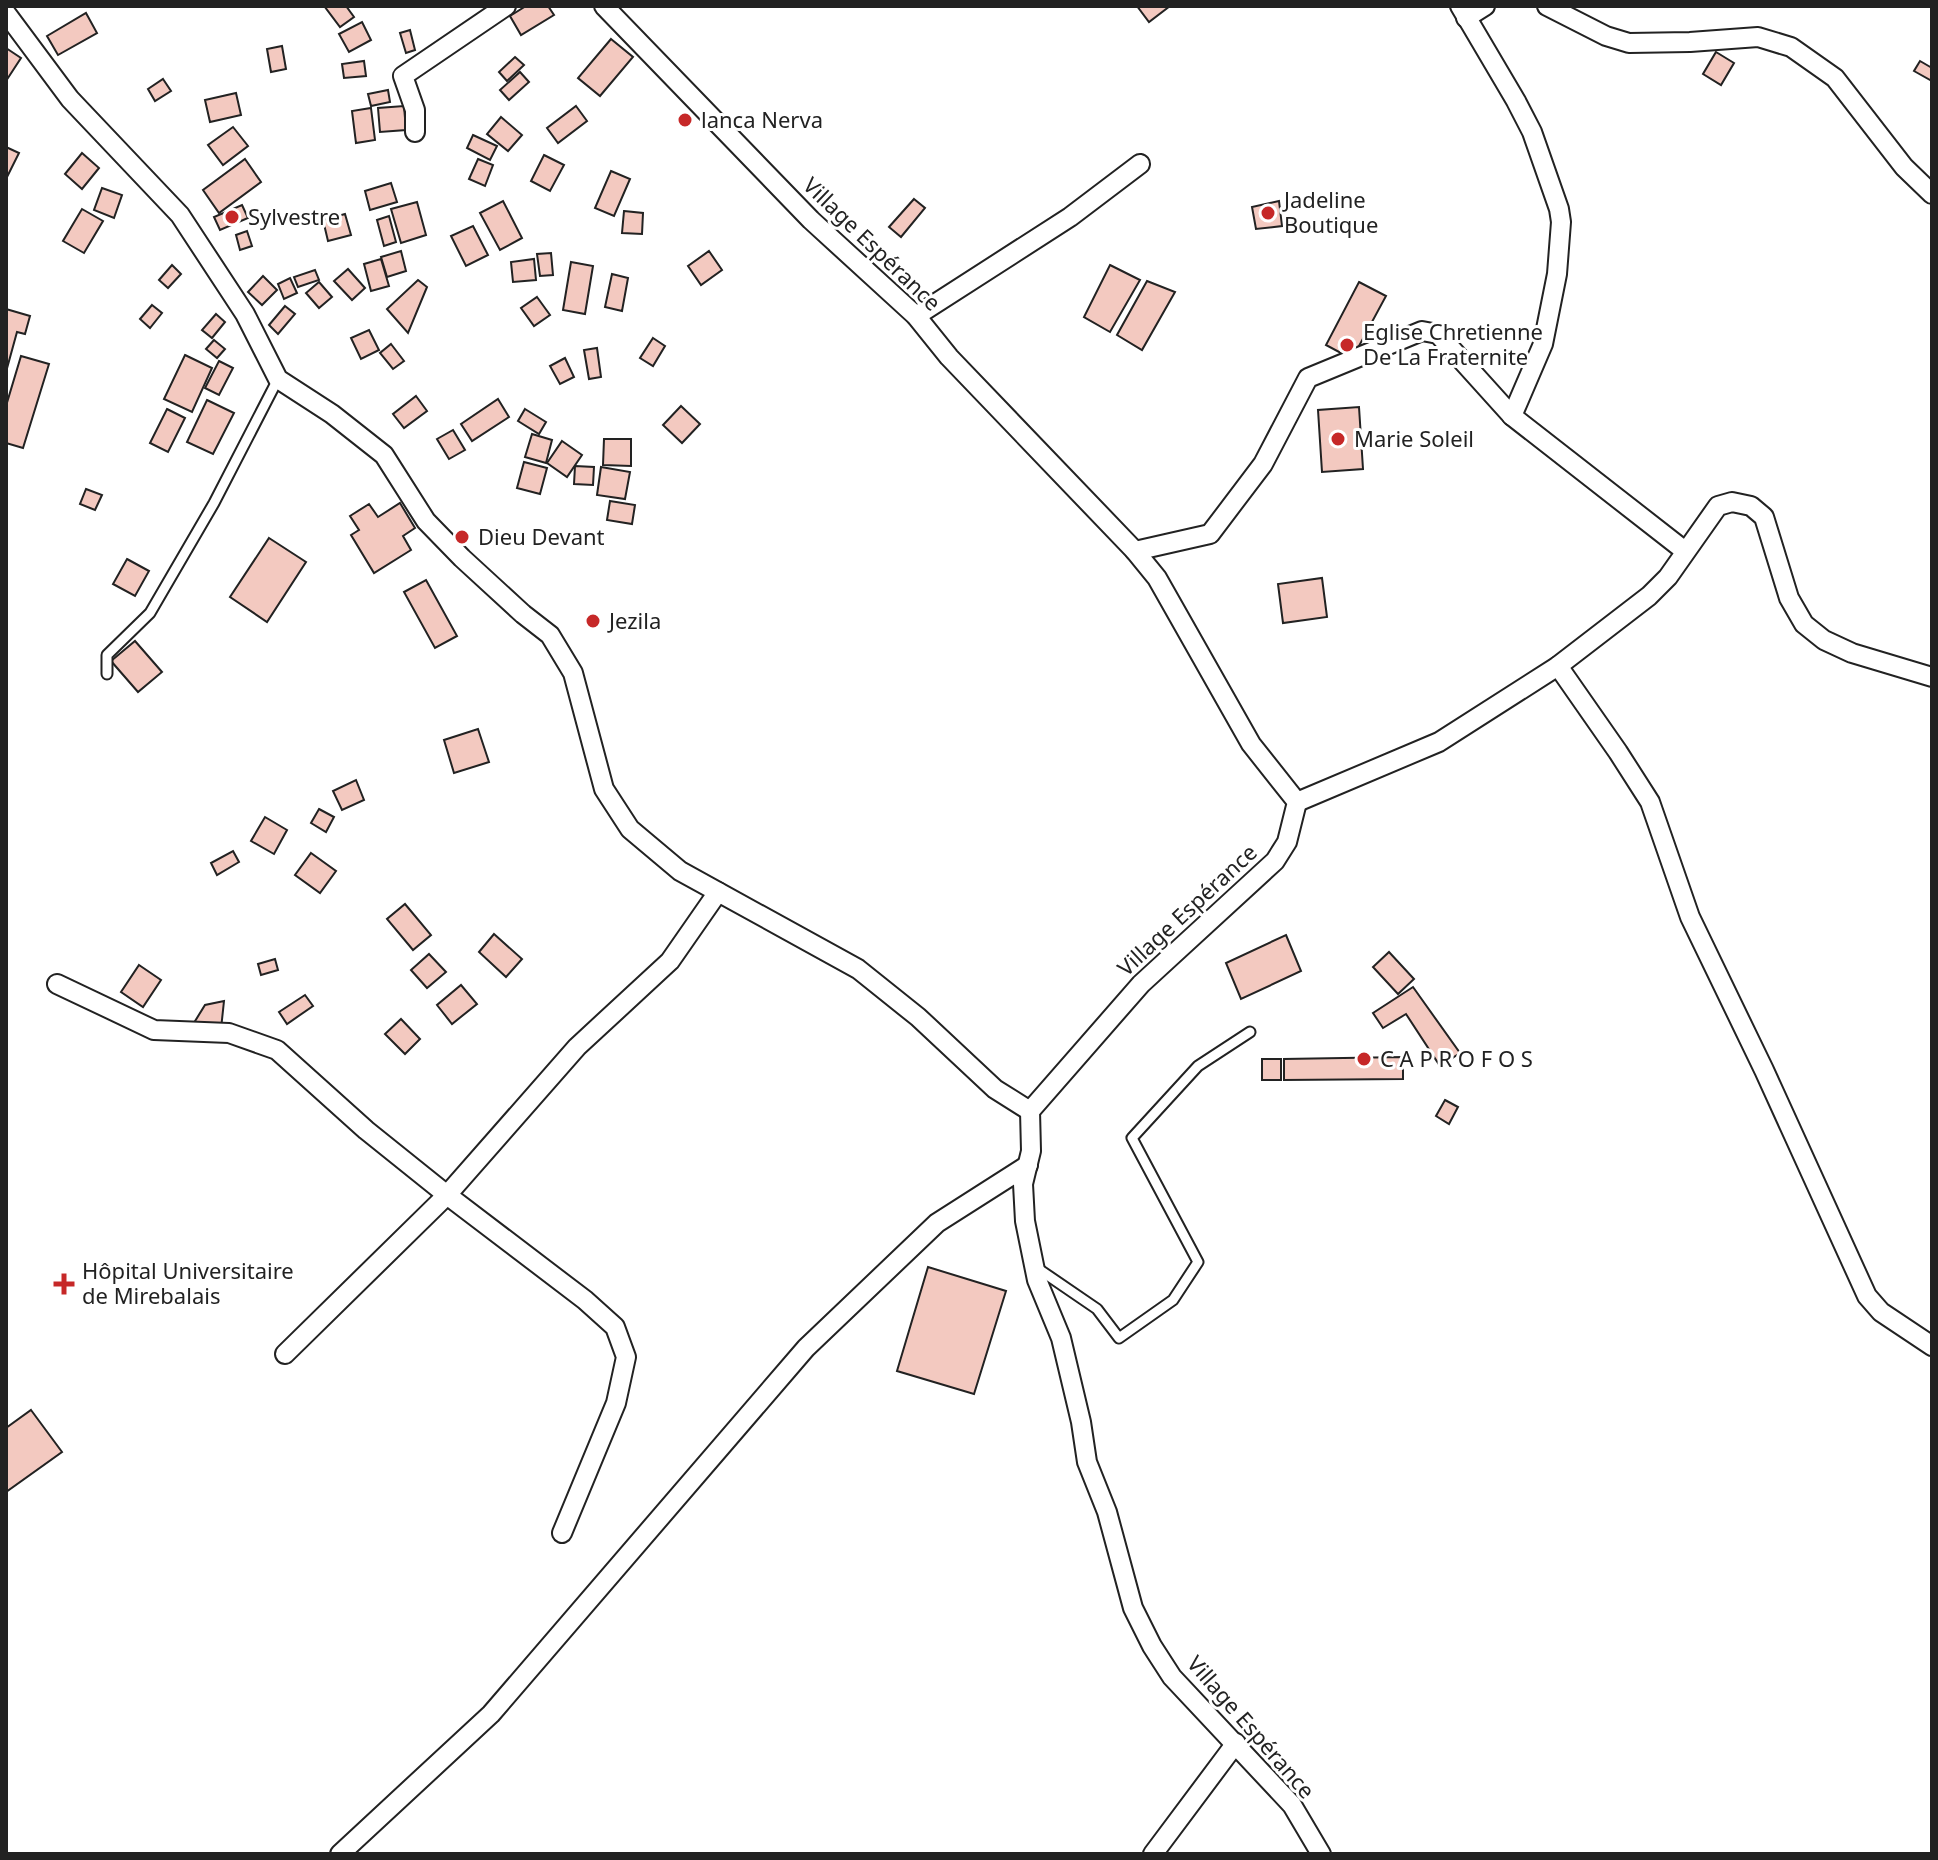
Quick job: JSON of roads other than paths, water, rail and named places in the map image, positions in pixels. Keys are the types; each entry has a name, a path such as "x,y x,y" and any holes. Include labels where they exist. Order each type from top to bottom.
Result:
{"street":[{"path":"415,132 415,110 403,76 506,6"},
{"name":"Village Espérance","path":"604,6 811,220 916,316 949,357 1135,551 1157,578 1251,744 1297,802 1287,842 1275,861 1141,984 1030,1111 1031,1151 1023,1184 1025,1221 1037,1280 1061,1338 1087,1462 1107,1512 1133,1608 1172,1677 1292,1805 1321,1854"},
{"path":"1485,6 1463,12 1532,132 1561,222 1557,274 1543,344 1512,416"},
{"path":"1547,6 1606,36 1629,43 1758,37 1791,47 1835,78 1904,167 1932,194"},
{"path":"6,13 70,99 180,215 245,314 278,379 332,414 384,455 426,521 523,614 550,635 573,673 604,789 630,829 680,871 858,969 918,1017 995,1089 1030,1111"},
{"path":"916,316 1070,217 1140,164"},
{"path":"1135,551 1210,534 1263,464 1308,378 1422,331 1438,334 1512,416 1685,551"},
{"path":"1297,802 1439,742 1558,666 1649,596 1668,577 1718,506 1732,502 1751,506 1764,517 1789,598 1804,624 1824,640 1852,653 1932,677"},
{"path":"1558,666 1650,802 1690,917 1867,1296 1881,1312 1932,1346"},
{"path":"285,1354 447,1195 577,1047 670,961 718,892"},
{"path":"57,984 154,1030 229,1033 277,1050 366,1130 585,1300 615,1327 626,1357 616,1403 562,1533"},
{"path":"340,1854 491,1714 806,1348 937,1223 1028,1165"},
{"path":"1153,1854 1236,1743"}],"lane":[{"path":"107,674 107,655 150,613 214,503 278,379"},
{"path":"1034,1266 1097,1309 1119,1338 1173,1300 1198,1262 1132,1138 1198,1066 1250,1032"}],"place":[{"name":"lanca Nerva","path":"685,120"},
{"name":"Jadeline Boutique","path":"1268,213"},
{"name":"Sylvestre","path":"232,217"},
{"name":"Eglise Chretienne De La Fraternite","path":"1347,345"},
{"name":"Marie Soleil","path":"1338,439"},
{"name":"Dieu Devant","path":"462,537"},
{"name":"Jezila","path":"593,621"},
{"name":"C A P R O F O S","path":"1364,1059"},
{"name":"Hôpital Universitaire de Mirebalais","path":"64,1284"}]}
